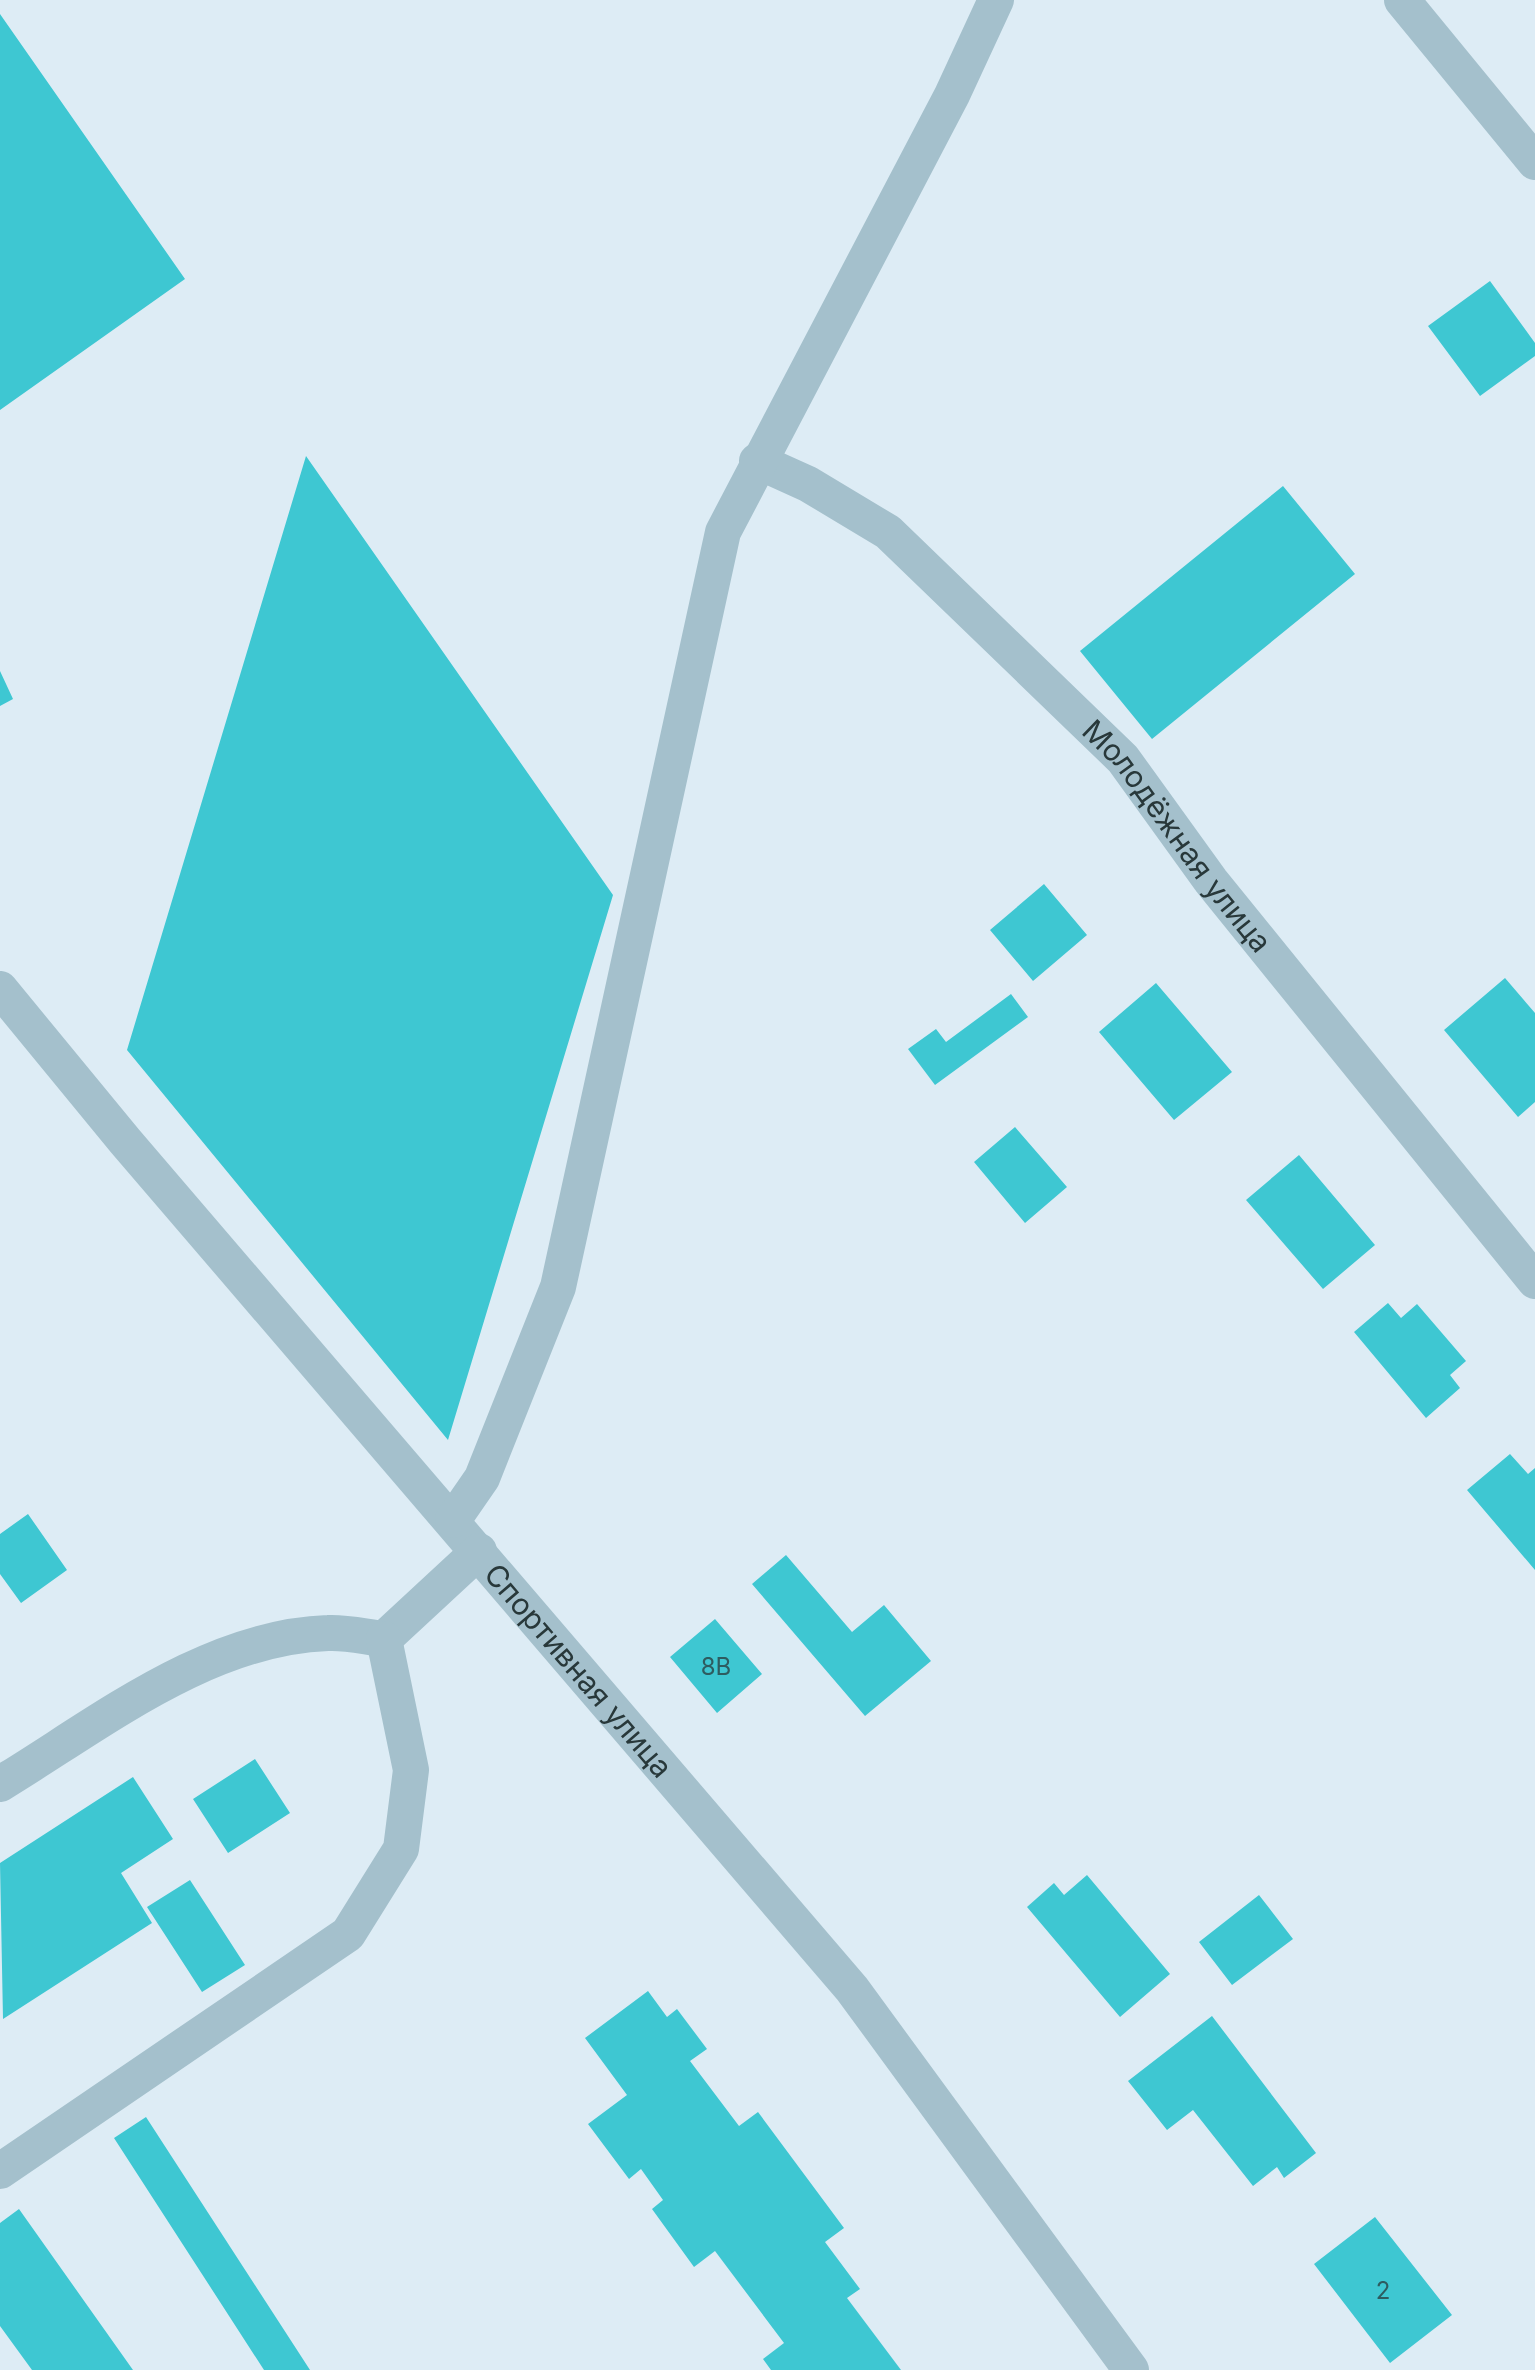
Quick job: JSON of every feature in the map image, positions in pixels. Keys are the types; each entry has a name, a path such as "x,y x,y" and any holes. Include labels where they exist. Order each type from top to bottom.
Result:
{"street":[{"path":"454,1520 482,1478 558,1287 722,532 952,95 996,0"},
{"path":"1402,0 1535,162"},
{"name":"Молодёжная улица","path":"757,461 808,484 888,532 1123,759 1211,881 1535,1281"},
{"name":"Спортивная улица","path":"0,989 852,1989 1131,2370"},
{"path":"0,1784 176,1678 252,1645 328,1633 384,1639 479,1551"},
{"path":"0,2171 348,1934 401,1849 411,1770 384,1639"}],"building":[{"path":"0,14 185,279 0,410"},
{"path":"1490,281 1535,343 1535,356 1480,396 1428,326"},
{"path":"306,456 613,895 448,1440 127,1050"},
{"path":"1283,486 1355,574 1152,739 1080,651"},
{"path":"0,671 13,699 0,706"},
{"path":"1044,884 1087,935 1033,981 990,930"},
{"path":"1505,978 1535,1013 1535,1102 1518,1117 1444,1030"},
{"path":"1156,983 1232,1072 1174,1120 1099,1032"},
{"path":"1011,994 1028,1017 935,1085 908,1049 936,1029 946,1042"},
{"path":"1015,1127 1067,1187 1025,1223 974,1162"},
{"path":"1299,1155 1375,1245 1323,1289 1246,1200"},
{"path":"1388,1303 1401,1318 1417,1304 1466,1361 1450,1375 1460,1388 1426,1418 1354,1332"},
{"path":"1510,1454 1528,1474 1535,1468 1535,1570 1467,1490"},
{"path":"28,1514 67,1570 21,1603 0,1574 0,1534"},
{"path":"786,1555 852,1632 884,1605 931,1661 865,1716 752,1584"},
{"path":"715,1619 762,1674 717,1713 670,1657"},
{"path":"255,1759 290,1813 228,1853 193,1799"},
{"path":"133,1777 173,1839 121,1873 152,1923 3,2019 0,1863"},
{"path":"1087,1875 1170,1974 1120,2017 1027,1907 1054,1883 1064,1895"},
{"path":"190,1880 245,1965 202,1992 147,1907"},
{"path":"1259,1895 1293,1939 1232,1985 1199,1942"},
{"path":"648,1991 667,2017 677,2009 707,2049 690,2061 739,2126 758,2112 844,2228 825,2242 860,2289 847,2298 901,2370 771,2370 763,2359 784,2343 715,2251 694,2267 652,2209 663,2200 641,2169 629,2179 588,2124 627,2095 585,2038"},
{"path":"1212,2016 1316,2153 1284,2178 1277,2167 1253,2186 1193,2110 1167,2130 1128,2081"},
{"path":"146,2117 310,2370 264,2370 114,2138"},
{"path":"19,2209 133,2370 32,2370 0,2326 0,2223"},
{"path":"1375,2217 1452,2315 1390,2363 1314,2264"}]}
